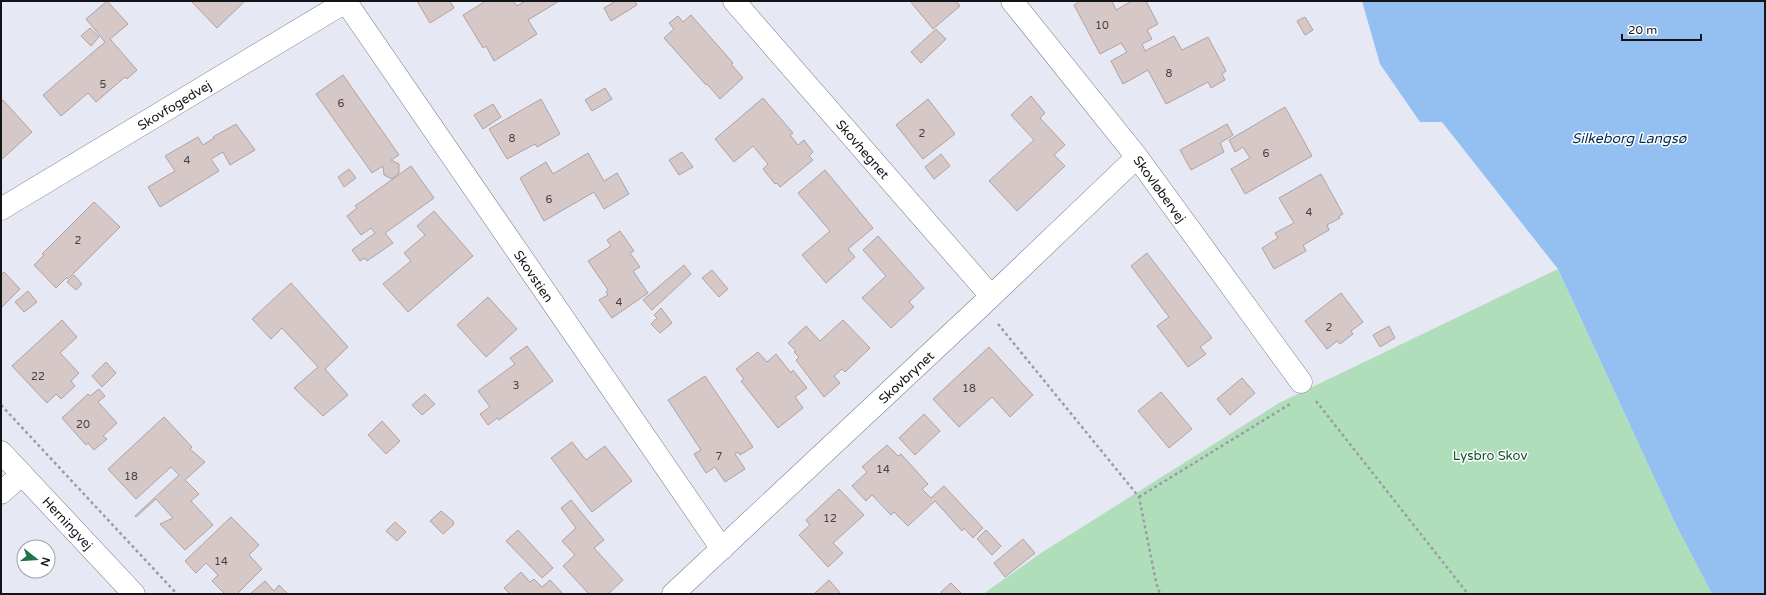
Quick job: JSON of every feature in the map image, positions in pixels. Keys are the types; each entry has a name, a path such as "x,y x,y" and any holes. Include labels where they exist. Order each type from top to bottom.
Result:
{"street":[{"name":"Skovhegnet","path":"734,1 987,301"},
{"name":"Skovløbervej","path":"1012,1 1137,157 1305,387"},
{"name":"Skovfogedvej","path":"1,209 346,2"},
{"name":"Skovstien","path":"346,2 722,549"},
{"name":"Skovbrynet","path":"673,594 987,301 1137,157"},
{"name":"Herningvej","path":"1,452 134,594"},
{"path":"1,493 22,474"}],"path":[{"path":"987,301 1139,497 1156,582 1160,594"},
{"path":"1139,497 1305,387 1468,594"},
{"path":"1,405 177,594"}],"green space":[{"name":"Lysbro Skov","path":"1558,269 1676,525 1712,594 983,594 1041,553 1279,403"}],"water":[{"name":"Silkeborg Langsø","path":"1362,1 1765,1 1765,594 1712,594 1676,525 1558,269 1442,122 1420,122 1380,64"}],"building":[{"path":"107,1 128,24 110,39 137,70 127,79 125,77 96,102 88,93 61,116 43,95 105,42 86,19"},
{"path":"191,1 245,1 217,28"},
{"path":"417,1 450,1 454,8 430,23"},
{"path":"486,1 513,1 517,6 525,1 559,1 528,20 537,34 494,61 486,46 483,48 463,15"},
{"path":"616,1 635,1 637,5 611,21 604,8"},
{"path":"910,1 956,1 960,6 933,29"},
{"path":"1080,1 1112,1 1116,10 1132,1 1146,1 1158,24 1147,30 1152,39 1142,44 1145,51 1174,36 1182,50 1208,37 1226,71 1222,74 1225,80 1211,88 1208,82 1166,104 1148,70 1123,84 1111,61 1127,52 1121,43 1100,54 1074,5"},
{"path":"691,15 733,63 731,64 743,78 720,99 664,38 674,29 669,23 678,16 683,22"},
{"path":"1305,17 1313,30 1305,35 1297,21"},
{"path":"90,28 99,37 91,46 81,36"},
{"path":"936,29 946,39 921,63 911,52"},
{"path":"343,75 399,155 391,160 399,164 399,173 392,179 384,175 383,166 372,173 316,94"},
{"path":"605,88 612,99 592,111 585,100"},
{"path":"1031,96 1045,113 1040,118 1065,145 1054,155 1065,166 1017,211 989,181 1034,140 1011,115"},
{"path":"763,98 793,133 790,135 798,145 804,140 813,152 809,156 813,160 780,187 777,183 775,184 763,169 768,164 753,146 734,162 715,139"},
{"path":"541,99 560,134 537,147 535,144 507,159 489,129"},
{"path":"928,99 955,134 923,159 896,125"},
{"path":"3,100 32,132 1,160 1,102"},
{"path":"493,104 501,117 483,129 474,115"},
{"path":"1285,107 1312,156 1245,194 1231,169 1250,158 1243,147 1235,152 1229,140"},
{"path":"236,124 255,150 230,165 223,152 211,159 219,171 160,207 148,187 175,171 165,156 198,137 203,145 214,138 213,137"},
{"path":"1227,124 1233,135 1220,143 1224,152 1191,170 1180,150"},
{"path":"682,152 693,167 679,175 669,160"},
{"path":"588,153 604,181 617,173 629,194 604,209 594,192 544,221 520,178 546,162 553,174"},
{"path":"941,154 950,166 934,179 925,167"},
{"path":"411,166 434,198 385,233 393,243 367,261 365,258 360,261 352,250 375,233 371,228 361,235 347,216 357,208 355,206"},
{"path":"349,169 356,178 344,187 338,177"},
{"path":"825,170 873,228 848,249 855,257 826,283 802,255 830,231 798,193"},
{"path":"1321,174 1343,214 1339,216 1340,218 1327,225 1329,230 1303,245 1306,251 1274,269 1262,248 1278,238 1275,233 1294,223 1279,198"},
{"path":"94,202 120,227 68,279 66,278 56,288 34,265 44,255 42,254"},
{"path":"434,211 473,256 408,312 383,284 411,261 404,253 425,235 417,226"},
{"path":"620,231 634,251 630,253 640,267 633,271 648,293 612,318 599,300 608,295 606,292 608,290 588,261 611,246 607,240"},
{"path":"878,236 924,288 909,302 914,307 891,328 862,298 886,276 863,250"},
{"path":"1147,253 1212,338 1200,347 1206,354 1188,367 1157,326 1169,317 1131,266"},
{"path":"684,265 691,274 652,310 643,300"},
{"path":"712,270 728,289 719,297 702,278"},
{"path":"4,272 20,289 1,308 1,275"},
{"path":"74,275 82,284 76,290 67,282"},
{"path":"291,283 348,347 325,369 348,395 323,416 294,388 318,367 282,328 271,339 252,319"},
{"path":"28,291 37,302 24,312 15,302"},
{"path":"1341,293 1363,322 1351,331 1353,334 1340,344 1337,341 1327,349 1305,321"},
{"path":"488,297 517,329 486,357 457,325"},
{"path":"661,308 672,323 660,333 651,324 657,318 654,315"},
{"path":"62,320 77,337 60,353 79,373 71,381 75,386 61,399 56,394 47,403 12,366"},
{"path":"843,320 870,348 845,372 842,369 834,376 840,383 824,397 796,360 799,357 794,352 796,351 788,343 806,326 820,341"},
{"path":"1389,326 1395,338 1380,347 1373,335"},
{"path":"527,346 553,381 499,420 497,418 488,425 480,414 490,407 478,391 515,364 510,358"},
{"path":"989,347 1033,395 1010,417 992,397 959,427 933,399"},
{"path":"758,352 767,362 776,354 791,373 793,370 807,388 795,397 803,408 778,428 741,381 744,379 736,369"},
{"path":"106,362 116,373 102,387 92,376"},
{"path":"705,376 753,447 740,455 738,452 735,454 745,469 725,482 715,467 706,473 694,454 701,450 668,400"},
{"path":"1242,378 1255,393 1230,415 1217,399"},
{"path":"99,389 105,396 98,402 117,423 103,436 107,439 94,450 88,443 86,445 62,418 88,394 90,396"},
{"path":"1161,392 1192,429 1169,448 1138,411"},
{"path":"425,394 435,404 422,415 412,405"},
{"path":"924,414 940,431 915,455 899,438"},
{"path":"164,417 192,447 190,449 205,462 185,480 199,494 191,501 213,525 185,550 160,524 173,518 156,499 136,517 135,516 179,475 171,467 136,499 108,469"},
{"path":"382,421 400,441 386,454 368,435"},
{"path":"572,442 586,460 605,446 632,481 592,512 551,458"},
{"path":"887,445 898,456 901,454 928,484 922,489 931,498 944,486 983,528 973,538 964,528 962,531 935,501 908,526 894,512 891,515 872,495 866,501 852,486 867,472 862,467"},
{"path":"839,489 864,515 833,543 843,553 828,567 799,535 810,525 806,520"},
{"path":"571,500 604,540 594,548 623,580 608,594 589,594 563,566 575,555 562,541 576,528 561,508"},
{"path":"441,511 453,521 454,524 443,534 430,521"},
{"path":"231,517 259,545 249,555 262,569 237,594 225,594 212,581 218,575 206,563 196,573 185,561"},
{"path":"395,522 406,532 397,541 386,531"},
{"path":"518,530 553,568 542,578 506,541"},
{"path":"986,530 1001,546 992,555 977,539"},
{"path":"1023,539 1035,553 1005,577 994,563"},
{"path":"521,572 530,582 534,579 542,587 550,580 563,594 510,594 504,588"},
{"path":"829,580 841,594 814,594"},
{"path":"265,581 274,591 279,585 288,594 250,594"},
{"path":"951,583 962,594 943,594 941,592"}]}
